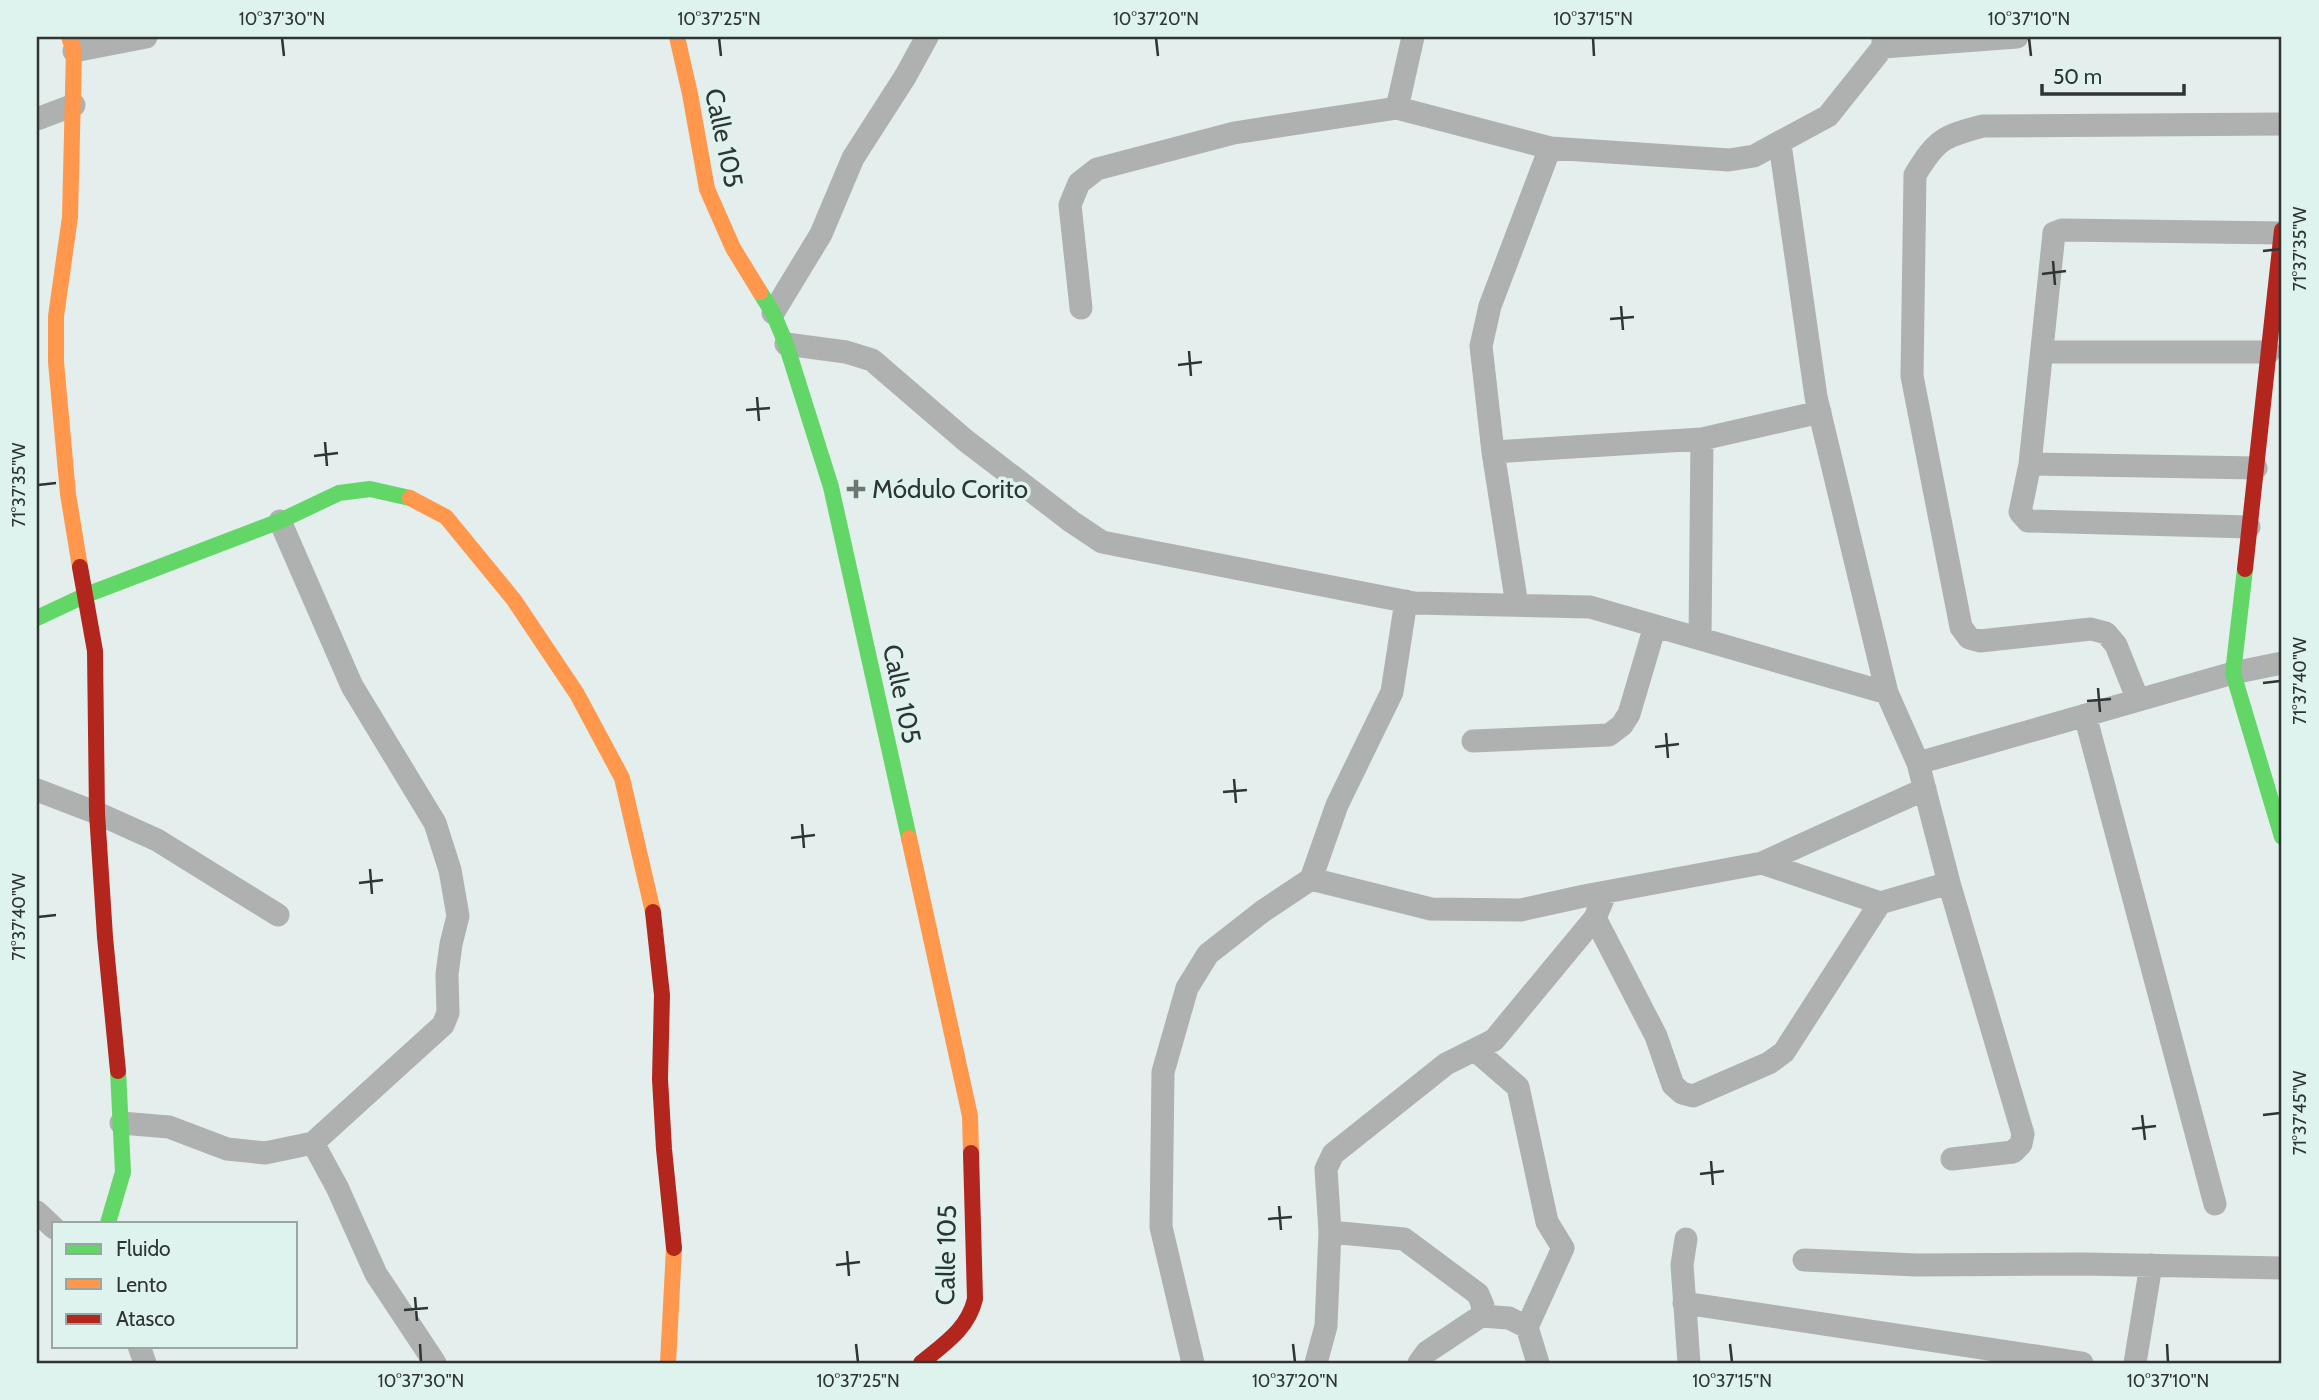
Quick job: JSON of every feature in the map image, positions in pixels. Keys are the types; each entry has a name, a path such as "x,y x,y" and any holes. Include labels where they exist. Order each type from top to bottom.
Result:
{"street":[{"path":"108,1222 123,1172 117,1053 105,937 97,813 95,651 46,365 70,218 74,105 71,44 145,37"},
{"name":"Calle 105","path":"677,37 707,189 733,248 773,313 786,344 831,487 970,1116 975,1299 973,1311 967,1323 921,1363"},
{"path":"773,313 821,234 853,158 905,77 927,37"},
{"path":"1397,108 1413,37"},
{"path":"1080,309 1070,205 1079,183 1097,169 1234,133 1397,108 1550,148 1729,160 1754,156 1828,116 1883,42 2017,37"},
{"path":"37,119 74,105"},
{"path":"2138,700 2116,645 2106,633 2091,629 1980,641 1969,638 1961,626 1912,376 1914,175 1932,146 1958,132 1983,126 2282,124"},
{"path":"1780,144 1816,397 1887,693 1918,763 1949,883 2023,1134 2021,1144 2012,1152 1952,1159"},
{"path":"1517,605 1493,452 1481,346 1490,306 1550,148"},
{"path":"2249,527 2028,521 2020,512 2030,464 2054,233 2058,230 2282,231 2233,673 2282,837"},
{"path":"786,344 846,352 873,360 965,440 1102,542 1406,601 1590,607 1887,693"},
{"path":"2042,352 2269,352"},
{"path":"1493,452 1702,439 1820,411"},
{"path":"1700,639 1702,439"},
{"path":"2030,464 2256,468"},
{"path":"37,618 86,595 280,521 339,493 370,489 412,498 446,517 514,600 577,694 622,778 652,906 662,996 660,1079 674,1241 668,1363"},
{"path":"121,1123 169,1127 227,1149 265,1153 313,1143 443,1025 448,1013 447,974 458,916 450,870 435,823 352,687 280,521"},
{"path":"1193,1363 1161,1227 1163,1072 1187,988 1208,954 1263,911 1311,879 1337,805 1392,692 1406,601"},
{"path":"1473,741 1609,735 1622,725 1629,714 1655,626"},
{"path":"1918,763 2233,673 2282,663"},
{"path":"2085,715 2215,1204"},
{"path":"1311,879 1431,909 1521,911 1762,863 1925,789"},
{"path":"37,790 157,840 278,915"},
{"path":"1762,863 1880,903 1949,883"},
{"path":"1316,1363 1326,1326 1330,1232 1326,1169 1333,1154 1446,1064 1494,1040 1595,918 1606,892"},
{"path":"1595,918 1656,1036 1673,1085 1682,1093 1693,1096 1769,1063 1784,1052 1880,903"},
{"path":"1475,1050 1518,1087 1547,1222 1563,1248 1527,1327 1538,1363"},
{"path":"313,1143 337,1187 376,1274 435,1363"},
{"path":"37,1212 52,1226"},
{"path":"1330,1232 1404,1239 1478,1294 1483,1306 1481,1316"},
{"path":"1686,1239 1682,1265 1689,1363"},
{"path":"1804,1260 1916,1265 2282,1268"},
{"path":"2135,1363 2151,1265"},
{"path":"1684,1303 2082,1363"},
{"path":"1419,1363 1427,1352 1481,1316 1509,1318 1527,1327"}],"traffic: fast":[{"path":"760,292 773,313 786,344 831,487 909,838"},
{"path":"37,618 86,595 280,521 339,493 370,489 410,498"},
{"path":"2245,569 2233,673 2282,837"},
{"path":"108,1222 123,1172 118,1071"}],"traffic: slow":[{"path":"69,37 74,51 70,217 56,316 56,362 68,494 80,567"},
{"path":"677,37 707,189 733,248 760,292"},
{"path":"410,498 446,517 514,600 577,694 622,778 653,912"},
{"path":"909,838 970,1116 971,1153"},
{"path":"668,1363 674,1248"}],"traffic: jam":[{"path":"2245,569 2282,230"},
{"path":"80,567 95,651 97,813 118,1071"},
{"path":"653,912 662,995 660,1079 674,1248"},
{"path":"921,1363 961,1327 972,1310 975,1299 971,1153"}],"place":[{"name":"Módulo Corito","path":"856,489"}]}
